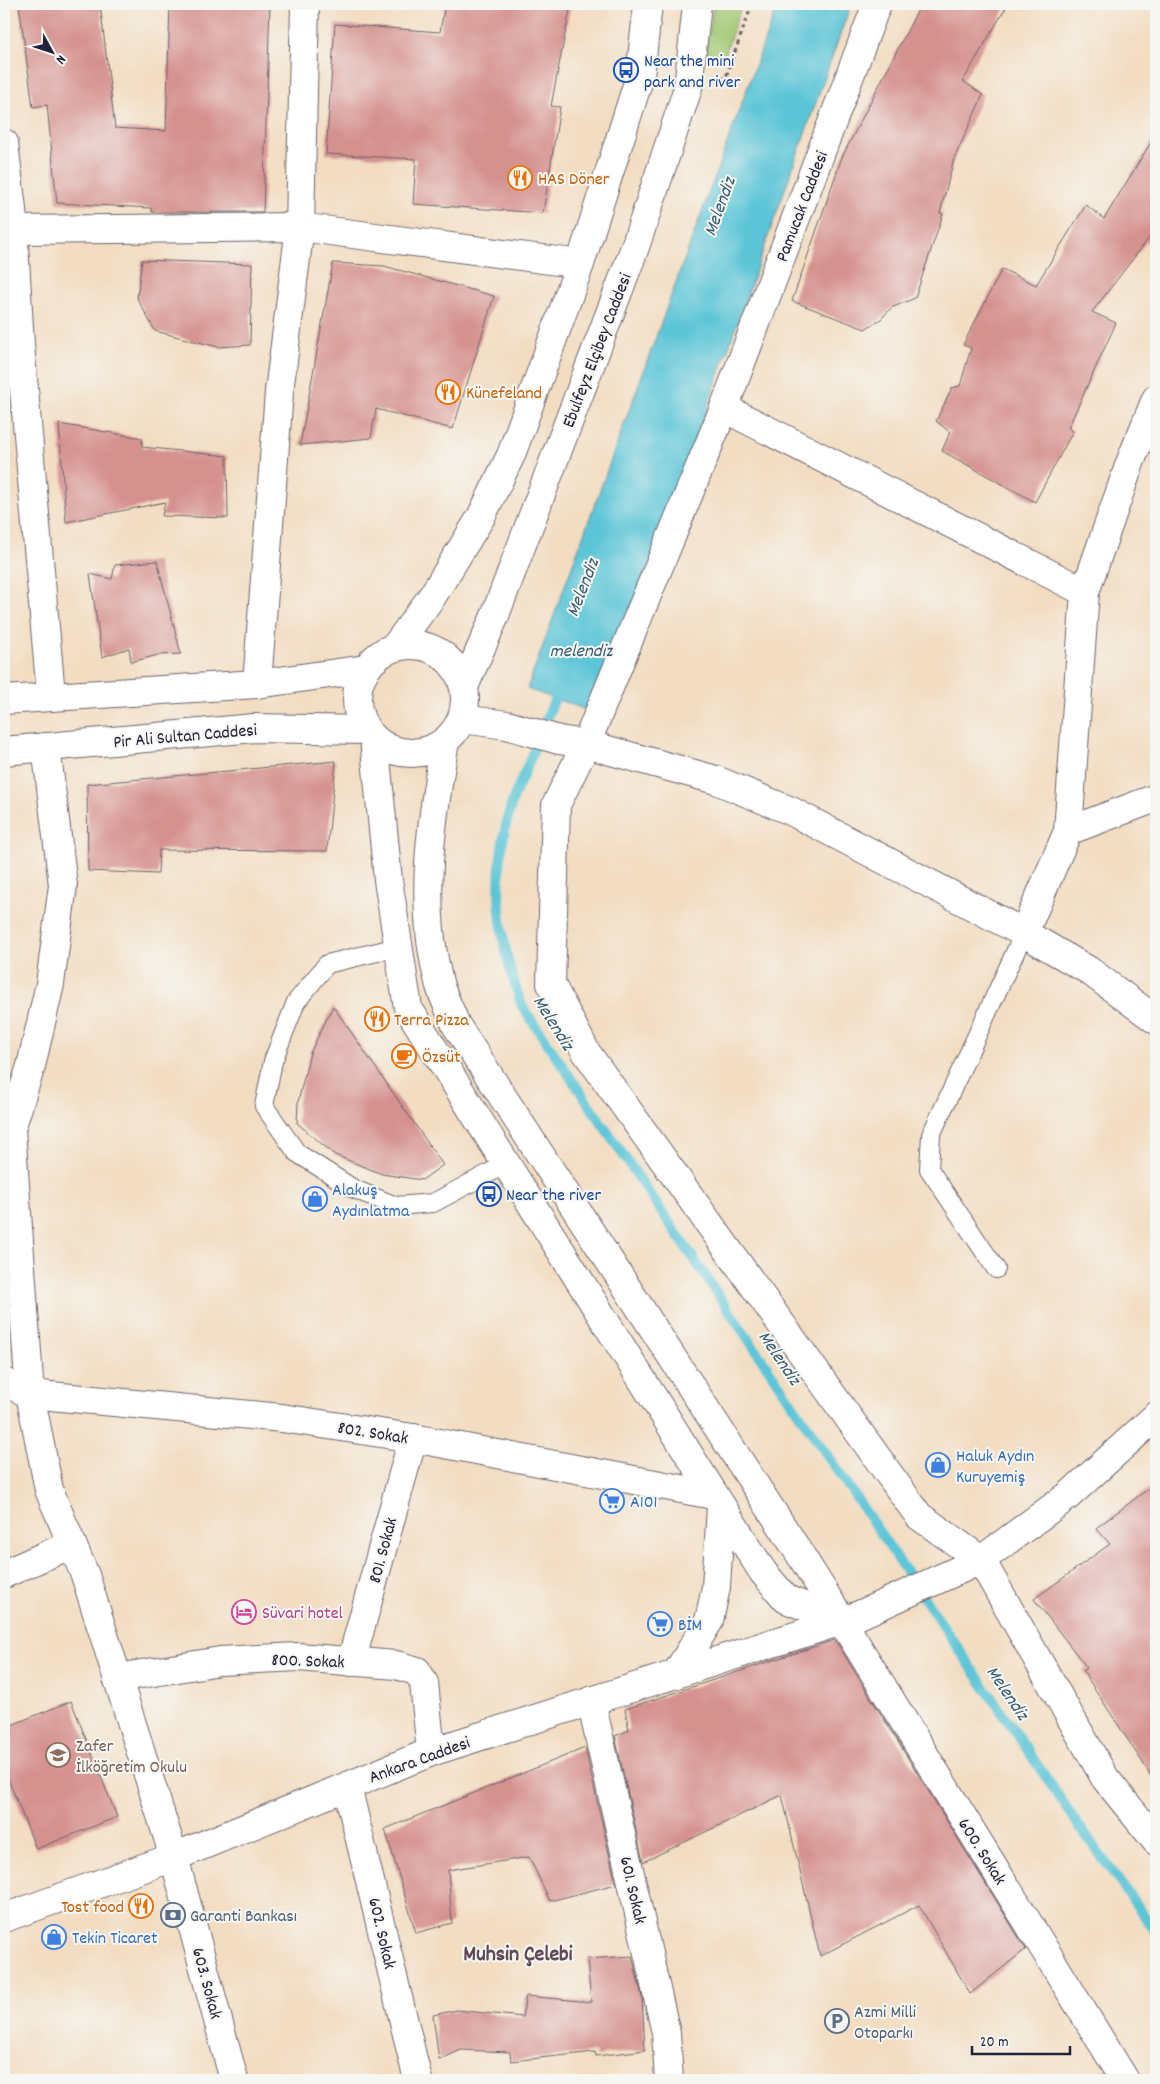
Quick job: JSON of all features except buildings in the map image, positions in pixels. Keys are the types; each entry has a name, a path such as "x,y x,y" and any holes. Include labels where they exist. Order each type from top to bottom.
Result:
{"street":[{"path":"257,684 279,392 300,227 305,4"},
{"path":"396,647 433,595 481,517 511,455 580,264 640,76 648,4"},
{"name":"Ebulfeyz Elçibey Caddesi","path":"464,686 494,618 634,250 688,88 697,4"},
{"name":"Pamucak Caddesi","path":"877,4 724,408 573,742 556,805 551,984 586,1052 919,1516 981,1560"},
{"path":"4,143 51,695"},
{"path":"9,216 300,227 580,264"},
{"path":"1024,933 1068,831 1085,592 1131,460 1156,399"},
{"path":"724,408 1085,592"},
{"path":"370,734 385,746 409,754 430,750 445,741 462,719 465,707 464,686 460,674 451,661 435,650 417,645 396,647 379,656 366,669 361,679 357,698 360,716 370,734 398,947 408,1008 763,1572 786,1599 849,1619"},
{"path":"4,700 51,695 257,684 366,669"},
{"path":"462,719 507,725 716,780 791,811 1024,933 1088,970 1156,1020"},
{"name":"Pir Ali Sultan Caddesi","path":"4,751 254,728 370,734"},
{"name":"600. Sokak","path":"445,741 427,884 432,948 440,988 456,1025 798,1551 849,1619 1125,2080"},
{"path":"7,1131 31,1066 50,984 64,885 46,747"},
{"path":"1068,831 1156,798"},
{"name":"603. Sokak","path":"7,1131 30,1394 49,1490 85,1575 174,1856 234,2080"},
{"name":"802. Sokak","path":"4,1382 30,1394 282,1418 413,1438 717,1501"},
{"name":"Ankara Caddesi","path":"4,1918 174,1856 431,1752 849,1619 981,1560 1068,1496 1156,1416"},
{"name":"801. Sokak","path":"351,1662 413,1438"},
{"path":"676,1674 709,1621 716,1587 717,1501"},
{"path":"4,1574 72,1544"},
{"path":"981,1560 1105,1778 1156,1841"},
{"name":"800. Sokak","path":"117,1678 220,1661 298,1657 396,1665 416,1671 424,1683 431,1752"},
{"name":"601. Sokak","path":"591,1701 664,2024 669,2080"},
{"name":"602. Sokak","path":"348,1786 418,2080"}],"lane":[{"path":"996,1269 929,1169 931,1135 1024,933"},
{"path":"398,947 326,964 296,1002 273,1061 264,1106 297,1153 354,1189 396,1206 433,1203 506,1164"}],"path":[{"path":"688,88 726,77 752,4"}],"green space":[{"path":"714,4 742,4 723,60 705,56"}],"water":[{"name":"melendiz","path":"778,4 851,4 598,714 527,689"}],"waterway":[{"name":"Melendiz","path":"560,686 511,805 501,857 499,882 502,931 522,1006 1079,1826 1156,1932"}],"place":[{"name":"Near the mini park and river","path":"626,70"},
{"name":"HAS Döner","path":"520,178"},
{"name":"Künefeland","path":"448,392"},
{"name":"Terra Pizza","path":"377,1019"},
{"name":"Özsüt","path":"404,1056"},
{"name":"Near the river","path":"489,1194"},
{"name":"Alakuş Aydınlatma","path":"315,1199"},
{"name":"Haluk Aydın Kuruyemiş","path":"938,1465"},
{"name":"A101","path":"612,1501"},
{"name":"Süvari hotel","path":"244,1612"},
{"name":"BİM","path":"660,1624"},
{"name":"Zafer İlköğretim Okulu","path":"58,1755"},
{"name":"Tost food","path":"141,1906"},
{"name":"Garanti Bankası","path":"173,1915"},
{"name":"Tekin Ticaret","path":"54,1937"},
{"name":"Azmi Milli Otoparkı","path":"837,2021"}],"district":[{"name":"Muhsin Çelebi","path":"518,1952"}]}
